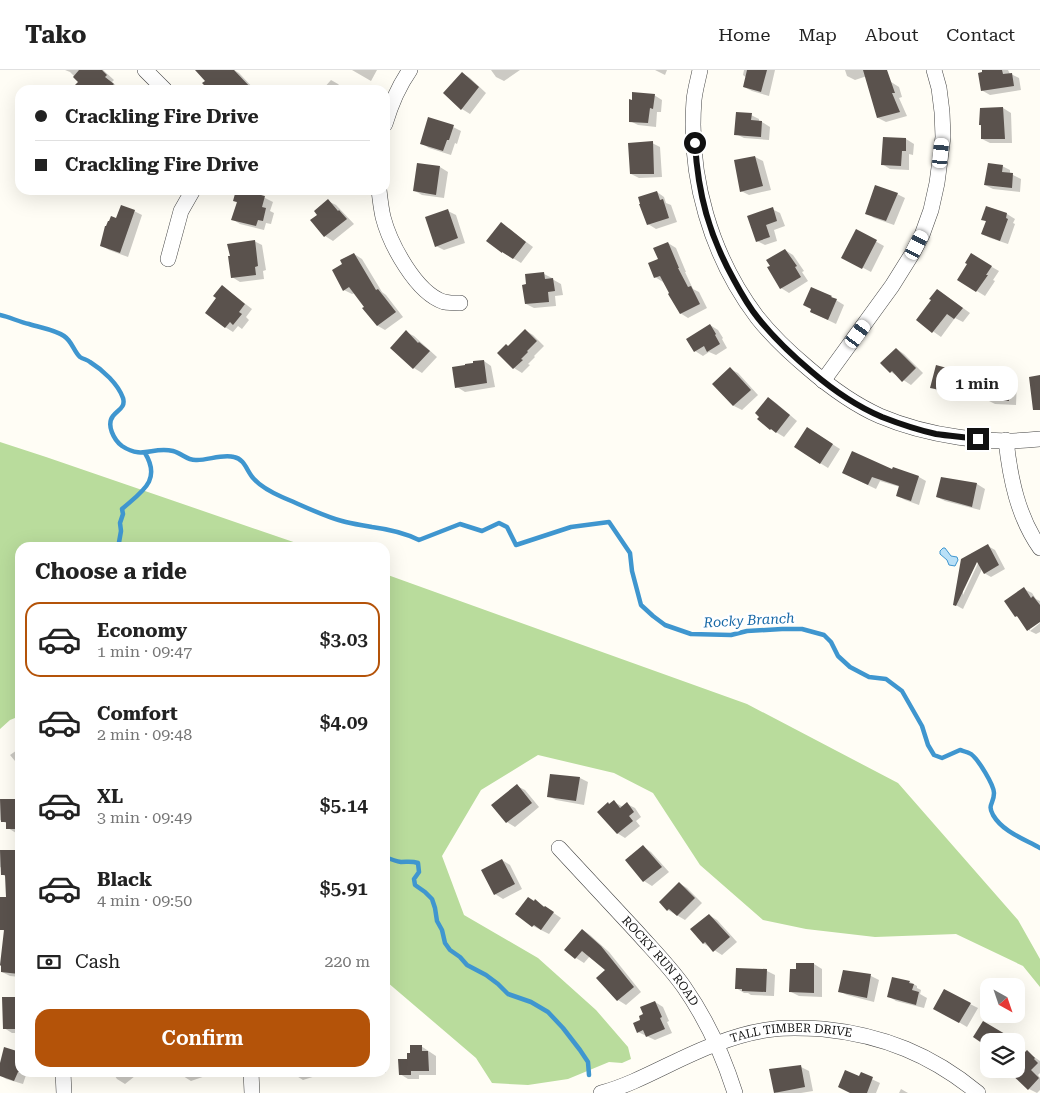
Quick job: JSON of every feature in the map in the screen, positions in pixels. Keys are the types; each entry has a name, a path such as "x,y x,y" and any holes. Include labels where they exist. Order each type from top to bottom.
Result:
{"street":[{"path":"145,70 160,85"},
{"path":"390,108 402,82 410,70"},
{"path":"700,70 694,98 694,126 696,160 707,221 725,265 757,317 794,356 836,391 880,416 907,426 935,433 978,439 1040,439"},
{"path":"824,381 892,286 922,235 931,210 938,183 943,137 939,88 934,70"},
{"path":"168,259 181,211 191,195"},
{"path":"380,195 382,216 390,237 400,257 413,276 435,298 445,302 460,303"},
{"path":"1006,440 1008,467 1015,493 1024,518 1040,548"},
{"name":"ROCKY RUN ROAD","path":"559,848 662,960 683,986 717,1044 736,1093"},
{"name":"TALL TIMBER DRIVE","path":"601,1093 628,1084 686,1056 717,1044 749,1034 775,1029 807,1028 864,1035 889,1042 942,1066 978,1093"},
{"path":"63,1077 64,1093"},
{"path":"251,1077 252,1093"}],"green space":[{"path":"0,442 293,542 15,542 15,718 0,729"},
{"path":"390,576 747,704 898,783 1018,920 1040,959 1040,987 1023,966 956,934 875,937 806,929 763,920 700,865 653,793 614,773 538,755 481,790 442,856 464,915 538,958 596,1010 628,1047 631,1059 622,1063 609,1062 568,1079 528,1085 492,1083 476,1058 390,985"}],"water":[{"path":"943,548 951,556 957,557 958,560 955,566 949,565 947,560 940,554"}],"building":[{"path":"79,70 102,70 107,75 105,77 114,84 75,85 78,82 73,77"},
{"path":"195,70 234,70 248,85 204,85 202,83 205,81"},
{"path":"747,70 767,70 761,92 743,87"},
{"path":"863,70 887,70 895,93 892,93 900,112 877,118"},
{"path":"982,70 1002,70 1003,74 1012,73 1014,86 981,91 978,73 982,72"},
{"path":"462,72 479,87 461,110 443,93"},
{"path":"632,92 655,94 653,109 650,108 648,123 629,122 629,99 632,100"},
{"path":"1003,107 1005,139 981,139 981,125 979,125 980,108"},
{"path":"736,112 752,113 751,120 762,121 761,137 734,135"},
{"path":"428,117 454,125 443,151 420,144"},
{"path":"883,137 906,138 906,151 902,151 901,166 881,165"},
{"path":"653,141 654,174 630,174 628,143"},
{"path":"755,156 763,186 740,192 734,160"},
{"path":"417,163 440,166 436,195 413,191"},
{"path":"988,163 1003,165 1002,172 1013,173 1012,188 984,185"},
{"path":"875,185 898,193 886,221 865,214"},
{"path":"657,191 660,200 663,199 669,218 647,225 638,197"},
{"path":"235,195 265,196 262,207 266,208 263,221 258,220 256,226 231,220 237,202 233,201"},
{"path":"328,199 347,219 324,237 310,220 317,215 314,211"},
{"path":"121,205 135,210 120,253 100,246 105,226 111,216 116,218"},
{"path":"986,206 1007,213 1006,218 1008,219 1000,241 981,234 986,221 981,220"},
{"path":"773,207 777,221 766,225 770,237 756,242 747,216"},
{"path":"448,209 458,238 435,247 425,217"},
{"path":"501,222 526,242 513,259 486,241"},
{"path":"856,229 877,240 862,269 841,258"},
{"path":"255,240 258,266 255,267 256,275 231,278 228,256 230,256 227,244"},
{"path":"668,242 678,268 688,287 691,286 700,304 680,314 660,276 654,278 648,263 658,259 653,248"},
{"path":"785,249 797,266 795,267 801,277 780,289 767,267 770,266 766,260"},
{"path":"354,253 376,290 378,289 396,312 377,326 362,308 364,307 349,287 343,291 332,270 342,264 340,260"},
{"path":"971,253 992,266 976,292 957,280 967,264 965,263"},
{"path":"544,272 545,279 553,278 555,291 548,292 549,302 525,304 522,285 526,284 525,274"},
{"path":"222,285 245,304 239,312 242,314 233,325 230,322 225,328 205,313 216,298 213,296"},
{"path":"811,287 837,299 828,320 810,312 811,309 803,305"},
{"path":"937,289 963,308 954,319 947,314 932,333 916,320"},
{"path":"710,324 720,344 707,352 704,346 694,352 686,339"},
{"path":"525,329 537,341 521,359 523,360 513,369 497,353 506,344 508,346"},
{"path":"406,330 418,343 430,351 413,369 390,348"},
{"path":"896,348 916,368 902,382 892,371 890,373 880,363"},
{"path":"484,360 487,383 455,388 452,367"},
{"path":"936,365 965,373 961,394 930,388"},
{"path":"730,367 751,390 733,406 712,384"},
{"path":"994,374 1009,374 1009,401 986,401 986,377 994,378"},
{"path":"1040,375 1040,410 1033,410 1029,377"},
{"path":"768,397 790,415 776,433 757,419 759,417 755,413"},
{"path":"807,427 833,444 820,464 794,447"},
{"path":"852,451 892,469 893,467 919,476 911,501 896,496 899,486 872,477 868,485 842,473"},
{"path":"941,477 977,483 972,507 936,497"},
{"path":"988,544 999,565 984,574 977,562 956,606 953,605 961,559"},
{"path":"1024,587 1031,598 1033,596 1040,605 1040,622 1027,631 1004,601"},
{"path":"550,774 580,777 576,801 547,797"},
{"path":"517,784 532,803 506,823 491,805"},
{"path":"0,799 15,799 15,829 6,829 6,822 1,822"},
{"path":"614,800 620,808 627,802 634,812 629,816 633,821 617,834 597,812 608,802 609,804"},
{"path":"643,845 662,867 643,882 625,860"},
{"path":"0,850 15,850 15,974 1,972 0,965 4,930 0,930 0,897 6,897 5,875 1,875"},
{"path":"502,859 515,884 494,895 481,870"},
{"path":"679,882 695,898 677,916 669,909 667,911 659,902"},
{"path":"528,897 534,901 535,899 544,907 554,912 541,930 534,925 532,927 515,914"},
{"path":"709,914 730,937 713,952 690,929"},
{"path":"582,929 601,946 634,987 617,1001 596,978 605,970 582,951 575,959 564,950"},
{"path":"796,963 814,963 814,993 789,992 790,969 796,969"},
{"path":"736,968 767,969 766,992 735,989"},
{"path":"843,970 871,974 867,998 838,992"},
{"path":"892,977 910,981 909,983 914,984 912,990 919,992 916,1005 887,997"},
{"path":"944,989 971,1003 959,1023 933,1009"},
{"path":"2,997 15,997 15,1029 3,1029"},
{"path":"655,1001 665,1029 646,1037 643,1030 637,1033 633,1023 640,1020 639,1016 643,1014 640,1007"},
{"path":"982,1023 986,1023 1003,1033 980,1033 980,1042 973,1037"},
{"path":"410,1045 422,1045 422,1051 428,1051 429,1071 411,1071 411,1075 399,1075 398,1059 407,1059 407,1053 410,1053"},
{"path":"4,1047 15,1050 16,1077 14,1081 0,1076 0,1063"},
{"path":"1027,1050 1038,1063 1031,1070 1039,1078 1028,1090 1015,1078 1025,1078 1025,1052"},
{"path":"801,1065 805,1087 774,1093 769,1069"},
{"path":"845,1070 859,1076 861,1072 873,1077 867,1093 850,1093 838,1087"}],"waterway":[{"name":"Rocky Branch","path":"0,315 51,330 64,336 80,357 95,365 110,378 118,388 124,401 122,407 111,420 112,432 116,440 129,450 136,452 173,451 193,460 225,456 238,458 260,485 282,497 335,519 384,529 419,540 460,524 482,531 499,523 507,527 516,545 571,527 609,522 630,553 632,571 641,605 653,616 665,625 691,634 731,635 747,631 802,629 824,635 831,642 838,656 850,667 869,677 886,679 902,691 922,726 928,745 934,755 942,758 960,750 970,753 978,761 993,789 994,797 991,808 997,821 1014,834 1040,848"},
{"path":"119,542 122,509 142,491 150,479 150,463 145,453"},
{"path":"390,859 418,863 419,872 414,879 415,885 432,899 437,921 442,930 445,943 450,950 467,965 498,984 508,994 531,1002 548,1012 563,1028 588,1062 589,1075"}],"route":[{"path":"695,143 701,194 707,221 714,240 725,265 742,294 767,329 794,356 836,391 860,406 907,426 935,433 978,439"}]}
